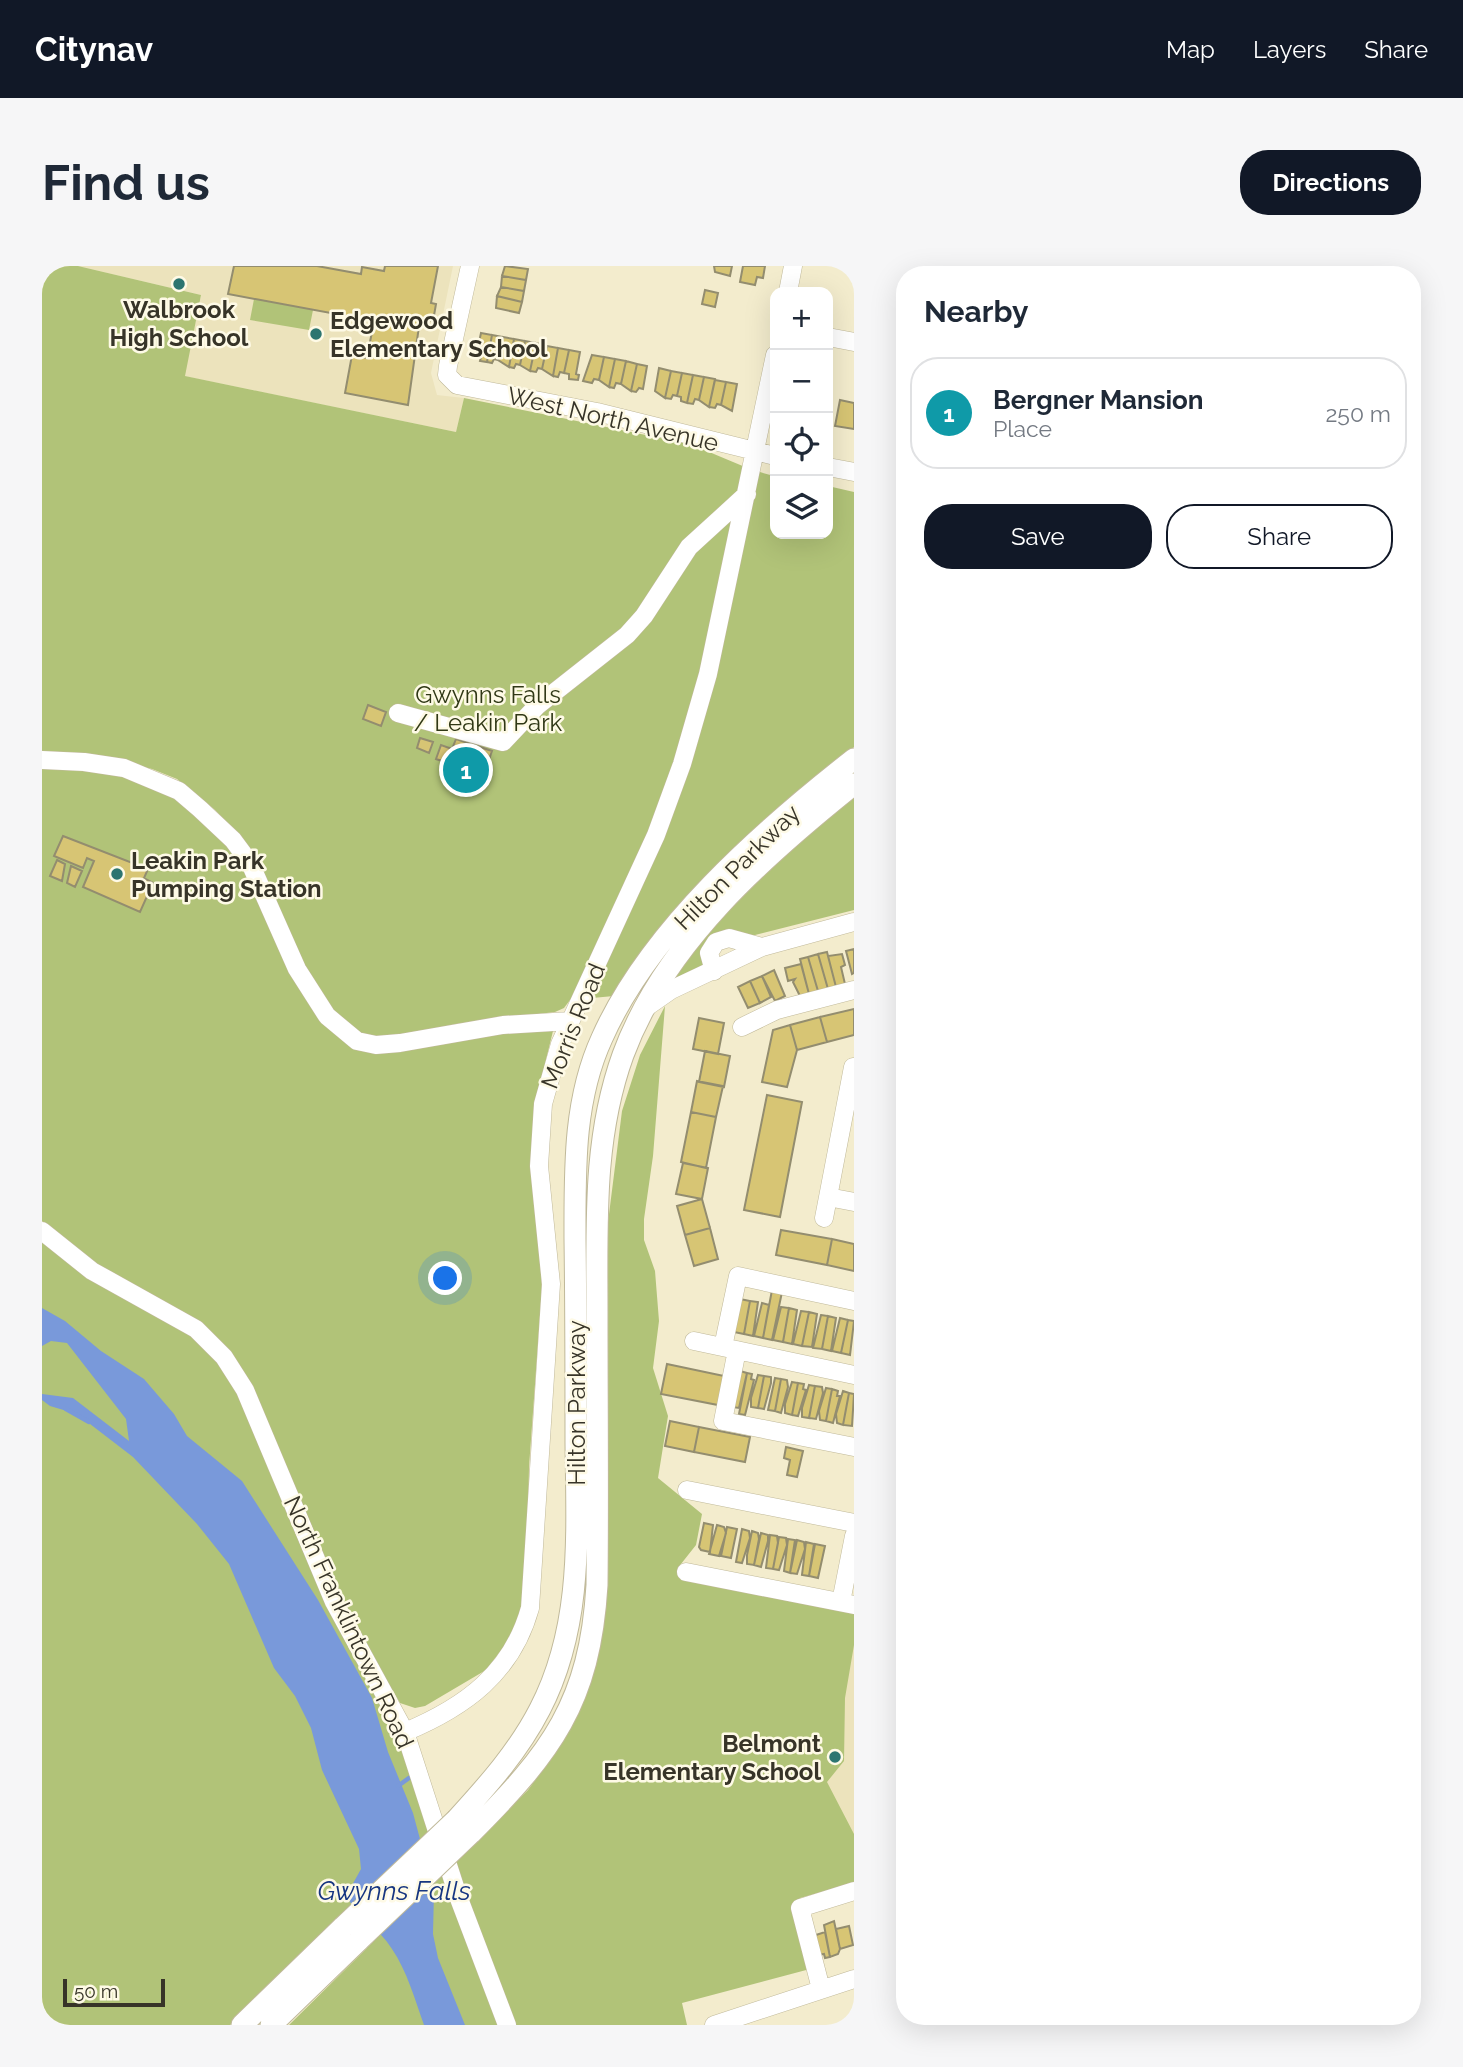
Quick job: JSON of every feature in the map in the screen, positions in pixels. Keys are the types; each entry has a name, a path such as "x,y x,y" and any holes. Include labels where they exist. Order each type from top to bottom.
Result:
{"main road":[{"name":"Hilton Parkway","path":"464,1826 541,1707 555,1675 572,1613 577,1541 577,1138 593,1061 615,1012 662,944 694,905 771,826 854,759"},
{"name":"Hilton Parkway","path":"242,2025 351,1933 464,1826 522,1782 548,1749 565,1718 589,1650 597,1586 597,1188 607,1107 624,1052 646,1007 678,957 732,895 784,843 854,784"},
{"name":"Hilton Parkway","path":"271,2025 351,1933"}],"street":[{"name":"West North Avenue","path":"470,266 447,375 457,385 597,412 770,455"},
{"path":"789,287 793,266"},
{"path":"833,338 854,342"},
{"name":"Morris Road","path":"405,1732 443,1714 486,1685 514,1650 530,1608 551,1284 539,1166 540,1134 549,1074 570,1021 656,835 682,764 708,674 770,381"},
{"path":"833,468 854,472"},
{"path":"398,713 503,742 537,706 627,635 644,616 688,547 747,494"},
{"path":"42,760 84,762 133,771 179,790 233,840 250,863 297,969 327,1016 357,1041 376,1045 503,1025 570,1021"},
{"path":"646,1007 671,990 762,947 854,922"},
{"path":"714,971 709,953 716,942 729,938 762,947"},
{"path":"742,1027 777,1010 854,990"},
{"path":"824,1217 853,1067"},
{"path":"828,1197 854,1202"},
{"name":"North Franklintown Road","path":"42,1231 92,1271 196,1329 224,1357 245,1390 334,1602 405,1732 458,1896 507,2025"},
{"path":"854,1301 738,1276 723,1421 854,1447"},
{"path":"694,1341 854,1375"},
{"path":"687,1490 854,1523"},
{"path":"686,1572 847,1604 854,1536"},
{"path":"821,1989 800,1908 854,1891"},
{"path":"715,2025 854,1979"}],"shaded area":[{"name":"Edgewood Elementary School","path":"78,266 453,266 431,373 437,395 464,398 456,432 184,376 201,295"},
{"name":"Belmont Elementary School","path":"854,1627 854,1885 792,1904"}],"green space":[{"name":"Gwynns Falls / Leakin Park","path":"42,266 78,266 201,295 185,376 456,432 464,398 685,443 708,451 770,474 770,539 833,539 833,487 854,492 854,747 797,792 614,996 570,1000 564,1008 555,1012 456,1024 388,1038 363,1038 339,1020 295,957 245,842 215,810 177,779 152,769 109,759 42,754"},
{"path":"254,299 313,310 309,330 250,320"},
{"path":"42,763 94,765 166,788 234,849 349,1044 544,1027 553,1031 536,1101 532,1141 542,1288 529,1467 527,1574 520,1612 509,1640 486,1670 425,1706 415,1708 400,1703 348,1615 221,1344 76,1251 42,1221"},
{"path":"854,794 854,910 751,936 727,930 717,933 705,966 675,978 712,926 734,901 780,856"},
{"path":"665,1006 653,1156 644,1219 644,1240 655,1271 659,1321 653,1368 668,1416 658,1478 702,1514 696,1545 677,1569 684,1577 854,1608 854,1645 845,1698 844,1761 827,1782 854,1834 854,1883 800,1898 794,1910 810,1969 682,2003 687,2025 516,2025 454,1862 528,1790 546,1765 601,1636 606,1238 622,1111 640,1055"},
{"path":"42,1235 185,1327 214,1353 241,1393 400,1739 430,1830 230,2025 42,2025"},
{"path":"444,1872 500,2025 289,2025"}],"water":[{"name":"Gwynns Falls","path":"42,1308 65,1321 101,1351 144,1379 174,1414 187,1436 242,1481 318,1600 372,1698 388,1752 413,1813 434,1891 433,1934 438,1958 465,2025 424,2025 397,1958 387,1942 346,1896 361,1869 359,1849 322,1770 311,1728 295,1696 274,1668 229,1564 197,1524 133,1457 77,1414 50,1406 42,1400 42,1394 73,1398 129,1441 126,1419 67,1343 51,1341 42,1346"}],"building":[{"path":"234,266 317,266 361,274 362,267 384,271 385,266 438,266 431,303 436,304 433,321 420,319 408,405 345,393 352,355 367,358 374,321 228,294"},
{"path":"505,266 528,269 526,280 502,276"},
{"path":"714,266 732,266 730,276 715,272"},
{"path":"743,266 765,266 763,278 757,277 755,285 740,282"},
{"path":"502,276 526,280 524,291 501,287"},
{"path":"501,287 524,291 522,302 497,296"},
{"path":"705,290 718,293 715,307 702,304"},
{"path":"497,296 522,302 519,313 496,308"},
{"path":"481,333 492,335 487,362 480,361 481,357 476,356"},
{"path":"492,335 503,337 498,360 494,359 492,363 487,362"},
{"path":"503,337 514,339 509,367 498,360"},
{"path":"514,339 525,341 520,365 516,364 514,368 509,367"},
{"path":"525,341 536,343 530,371 520,365"},
{"path":"536,343 547,346 542,369 538,368 536,372 530,371"},
{"path":"547,346 558,348 553,376 542,369"},
{"path":"558,348 569,350 564,373 560,372 558,377 553,376"},
{"path":"569,350 580,352 576,374 579,375 578,380 569,379 569,374 564,373"},
{"path":"592,355 604,357 599,380 594,379 592,383 583,381"},
{"path":"604,357 615,359 609,387 599,380"},
{"path":"615,359 626,361 621,384 616,383 614,388 609,387"},
{"path":"626,361 637,364 631,391 621,384"},
{"path":"637,364 647,366 643,389 639,388 636,392 631,391"},
{"path":"659,368 671,371 665,398 655,391"},
{"path":"671,371 682,373 677,396 673,395 671,399 665,398"},
{"path":"682,373 693,375 687,403 677,396"},
{"path":"693,375 704,377 699,400 695,399 693,404 687,403"},
{"path":"704,377 715,379 709,407 699,400"},
{"path":"715,380 726,382 721,405 717,404 715,408 709,407"},
{"path":"726,382 737,384 732,411 721,405"},
{"path":"840,400 854,403 854,429 835,426"},
{"path":"368,705 386,712 381,726 363,719"},
{"path":"420,738 433,742 429,753 417,748"},
{"path":"456,739 492,751 479,789 443,777 448,763 436,759 441,745 452,749"},
{"name":"Leakin Park Pumping Station","path":"63,836 148,869 144,878 153,883 140,912 83,887 94,861 87,858 83,868 54,856"},
{"path":"57,860 65,864 62,881 50,876"},
{"path":"71,866 82,871 75,887 67,883"},
{"path":"854,949 854,973 852,974 846,951"},
{"path":"827,952 836,987 828,989 818,954"},
{"path":"818,954 828,989 818,991 808,957"},
{"path":"842,954 845,965 841,967 845,984 836,987 828,956"},
{"path":"808,957 818,991 809,994 800,959"},
{"path":"801,964 809,994 800,996 793,982 795,979 788,981 785,968"},
{"path":"774,970 785,996 775,1001 762,976"},
{"path":"762,976 771,997 760,1003 750,981"},
{"path":"750,981 760,1003 748,1008 738,987"},
{"path":"854,1009 854,1035 827,1042 820,1017"},
{"path":"820,1017 827,1042 797,1050 790,1025"},
{"path":"699,1018 724,1023 718,1054 693,1049"},
{"path":"790,1025 797,1050 787,1087 762,1082 773,1030"},
{"path":"705,1051 730,1056 724,1087 699,1082"},
{"path":"697,1081 723,1086 716,1117 691,1112"},
{"path":"767,1095 802,1102 780,1217 744,1210"},
{"path":"691,1112 716,1117 706,1168 681,1162"},
{"path":"683,1163 708,1168 702,1199 676,1194"},
{"path":"702,1199 710,1228 685,1235 677,1206"},
{"path":"710,1228 718,1259 694,1266 685,1235"},
{"path":"781,1230 832,1239 827,1265 776,1255"},
{"path":"832,1239 854,1244 854,1271 827,1265"},
{"path":"772,1290 782,1292 772,1340 763,1338"},
{"path":"740,1299 750,1301 744,1334 734,1332"},
{"path":"750,1301 758,1302 753,1336 744,1334"},
{"path":"762,1303 769,1305 763,1338 754,1336"},
{"path":"781,1307 789,1308 783,1342 773,1340"},
{"path":"789,1308 797,1310 792,1344 783,1342"},
{"path":"801,1311 809,1312 802,1346 793,1344"},
{"path":"809,1312 817,1314 812,1347 802,1346"},
{"path":"821,1315 828,1316 822,1349 813,1348"},
{"path":"828,1316 836,1318 831,1351 822,1349"},
{"path":"840,1318 848,1320 841,1353 832,1351"},
{"path":"848,1320 854,1321 850,1355 841,1353"},
{"path":"667,1364 724,1376 718,1405 661,1394"},
{"path":"740,1371 747,1373 739,1408 732,1407"},
{"path":"747,1373 752,1374 751,1379 754,1380 745,1415 739,1414"},
{"path":"758,1375 764,1376 758,1408 751,1407 751,1398"},
{"path":"764,1376 771,1377 771,1383 764,1409 758,1408"},
{"path":"775,1378 781,1379 775,1411 768,1410"},
{"path":"781,1379 787,1380 788,1387 781,1413 775,1411"},
{"path":"792,1382 798,1383 792,1415 785,1413 785,1404"},
{"path":"798,1383 804,1384 803,1389 806,1390 798,1416 792,1415"},
{"path":"809,1385 815,1386 809,1418 802,1417 802,1408"},
{"path":"815,1386 822,1387 823,1393 816,1419 809,1418"},
{"path":"826,1388 832,1389 826,1421 820,1420 819,1411"},
{"path":"832,1389 838,1391 837,1396 840,1396 833,1423 826,1421"},
{"path":"843,1391 849,1393 843,1425 837,1423 836,1414"},
{"path":"849,1393 854,1394 852,1426 843,1425"},
{"path":"670,1421 699,1427 694,1452 665,1446"},
{"path":"699,1427 750,1437 745,1462 694,1452"},
{"path":"786,1447 803,1451 797,1477 787,1475 790,1460 784,1458"},
{"path":"704,1523 713,1525 710,1552 699,1547"},
{"path":"717,1525 724,1527 726,1533 719,1556 709,1554"},
{"path":"727,1527 737,1529 731,1558 721,1556"},
{"path":"742,1529 749,1531 750,1538 742,1563 736,1562"},
{"path":"752,1531 758,1533 759,1539 754,1565 747,1564"},
{"path":"761,1533 768,1535 768,1541 761,1567 754,1565"},
{"path":"770,1535 777,1536 778,1543 773,1569 766,1568"},
{"path":"779,1537 786,1538 787,1545 779,1570 773,1569"},
{"path":"788,1539 795,1540 790,1573 784,1571"},
{"path":"797,1540 804,1542 805,1549 797,1574 790,1573"},
{"path":"806,1542 814,1544 809,1576 802,1575"},
{"path":"815,1544 825,1546 818,1578 809,1576"},
{"path":"834,1921 840,1949 838,1954 830,1957 824,1925"},
{"path":"849,1926 853,1945 840,1949 836,1929"},
{"path":"825,1932 830,1957 825,1958 824,1954 818,1955 813,1936"}],"waterway":[{"path":"66,1409 89,1422"},
{"path":"398,1786 409,1778"}],"place":[{"name":"Walbrook High School","path":"179,284"},
{"name":"Edgewood Elementary School","path":"316,334"},
{"name":"Bergner Mansion","path":"466,770"},
{"name":"Leakin Park Pumping Station","path":"117,874"},
{"name":"Belmont Elementary School","path":"835,1757"}]}
